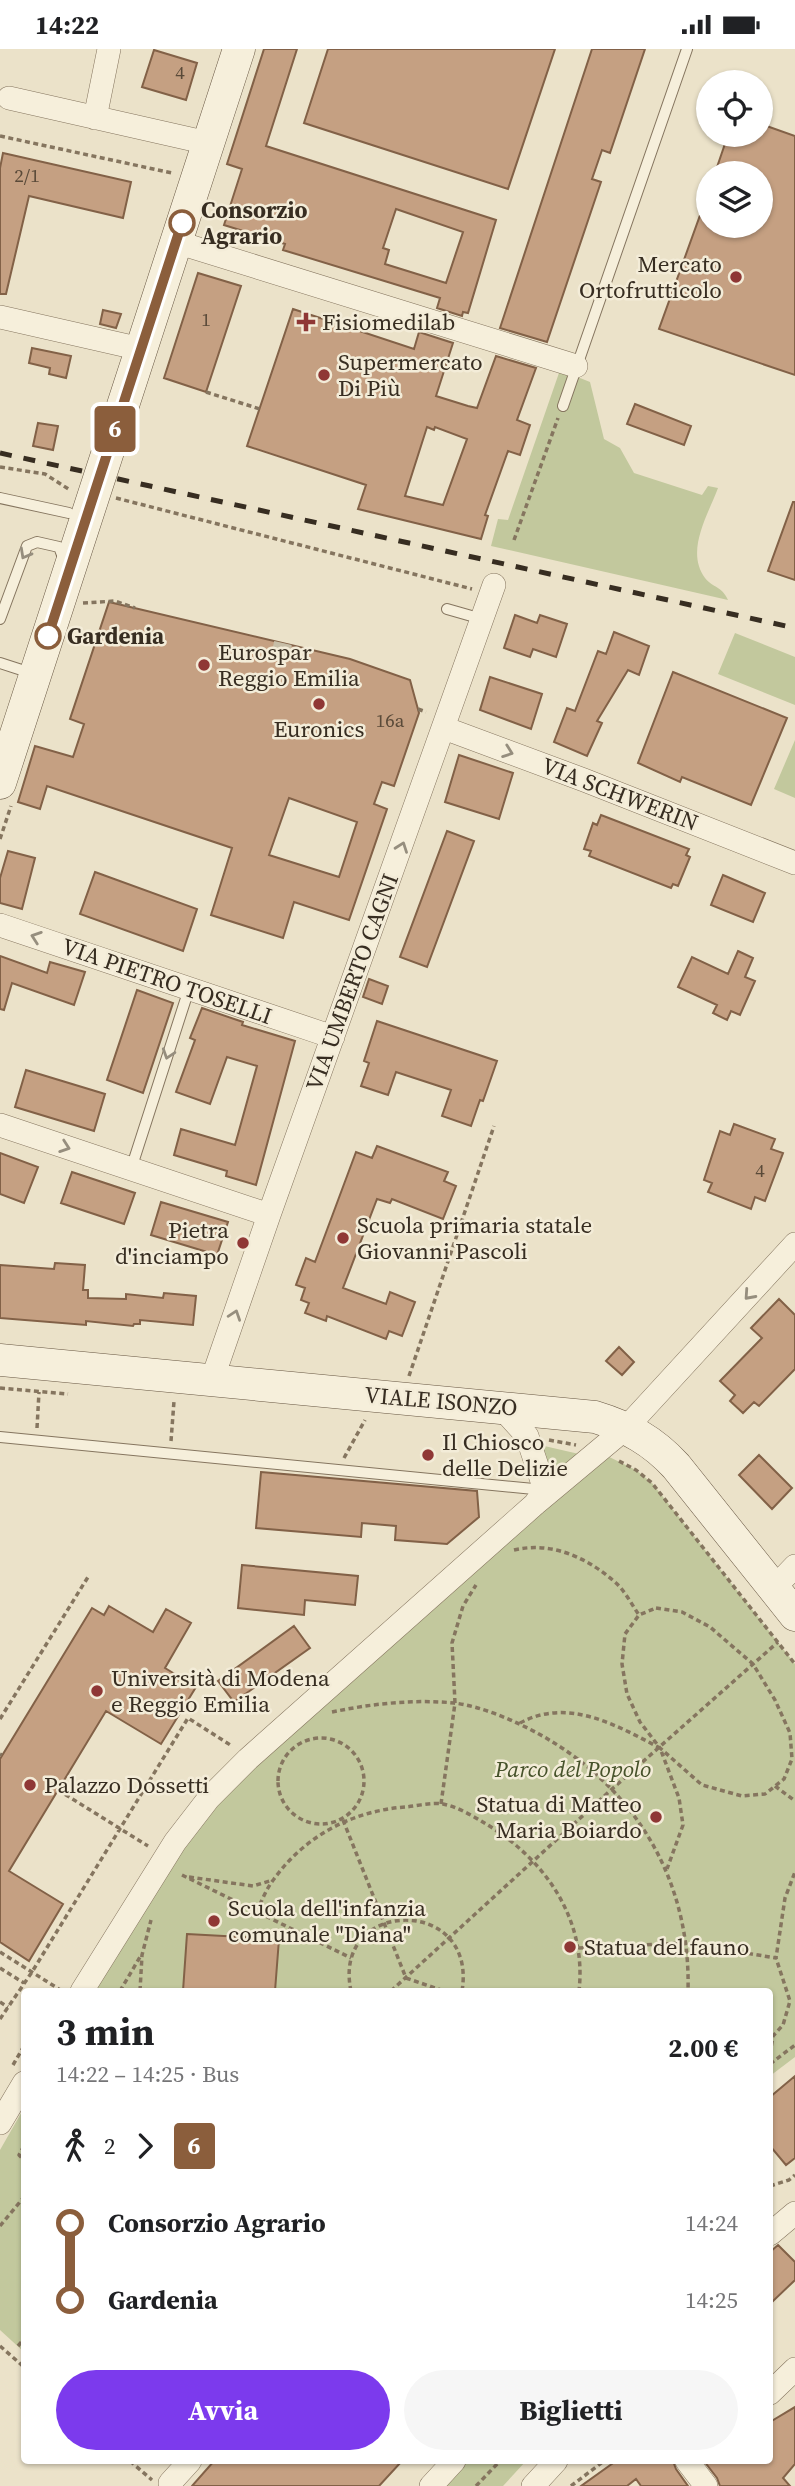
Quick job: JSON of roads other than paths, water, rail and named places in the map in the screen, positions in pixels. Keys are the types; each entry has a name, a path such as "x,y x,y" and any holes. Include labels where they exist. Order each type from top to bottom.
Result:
{"main road":[{"path":"0,783 69,572 90,487 141,349 239,49"},
{"name":"VIALE ISONZO","path":"0,1360 595,1417 642,1435 660,1449 784,1577 795,1615"}],"street":[{"path":"95,118 109,49"},
{"path":"9,98 208,143"},
{"path":"176,242 576,366"},
{"path":"0,317 141,349"},
{"name":"VIA UMBERTO CAGNI","path":"212,1380 493,590"},
{"name":"VIA SCHWERIN","path":"444,728 795,863"},
{"name":"VIA PIETRO TOSELLI","path":"0,925 333,1037"},
{"path":"0,1125 269,1215"},
{"path":"84,1988 175,1842 209,1798 248,1759 540,1497 626,1428 795,1244"},
{"path":"500,1406 527,1436 540,1497"},
{"path":"0,2123 21,2088"},
{"path":"773,2232 794,2217"},
{"path":"773,2390 795,2369"},
{"path":"164,2484 187,2464"},
{"path":"431,2486 451,2464"},
{"path":"533,2486 553,2464"},
{"path":"689,2464 706,2486"}],"lane":[{"path":"563,407 687,49"},
{"path":"0,498 69,513"},
{"path":"0,619 27,546 37,542 59,547 69,572"},
{"path":"447,609 482,619"},
{"path":"0,663 35,674"},
{"path":"131,1169 190,989"},
{"path":"0,1437 338,1469 540,1497"}],"tunnel":[{"path":"279,660 283,643"}],"railway":[{"path":"0,453 795,628"}],"place":[{"name":"Consorzio Agrario","path":"182,223"},
{"name":"Mercato Ortofrutticolo","path":"736,277"},
{"name":"Fisiomedilab","path":"306,322"},
{"name":"Supermercato Di Più","path":"324,375"},
{"name":"Gardenia","path":"48,636"},
{"name":"Eurospar Reggio Emilia","path":"204,665"},
{"name":"Euronics","path":"319,704"},
{"name":"Scuola primaria statale Giovanni Pascoli","path":"343,1238"},
{"name":"Pietra d'inciampo","path":"243,1243"},
{"name":"Il Chiosco delle Delizie","path":"428,1455"},
{"name":"Università di Modena e Reggio Emilia","path":"97,1691"},
{"name":"Palazzo Dossetti","path":"30,1785"},
{"name":"Statua di Matteo Maria Boiardo","path":"656,1817"},
{"name":"Scuola dell'infanzia comunale \"Diana\"","path":"214,1921"},
{"name":"Statua del fauno","path":"570,1947"}],"park label":[{"name":"Parco del Popolo","path":"573,1769"}]}
